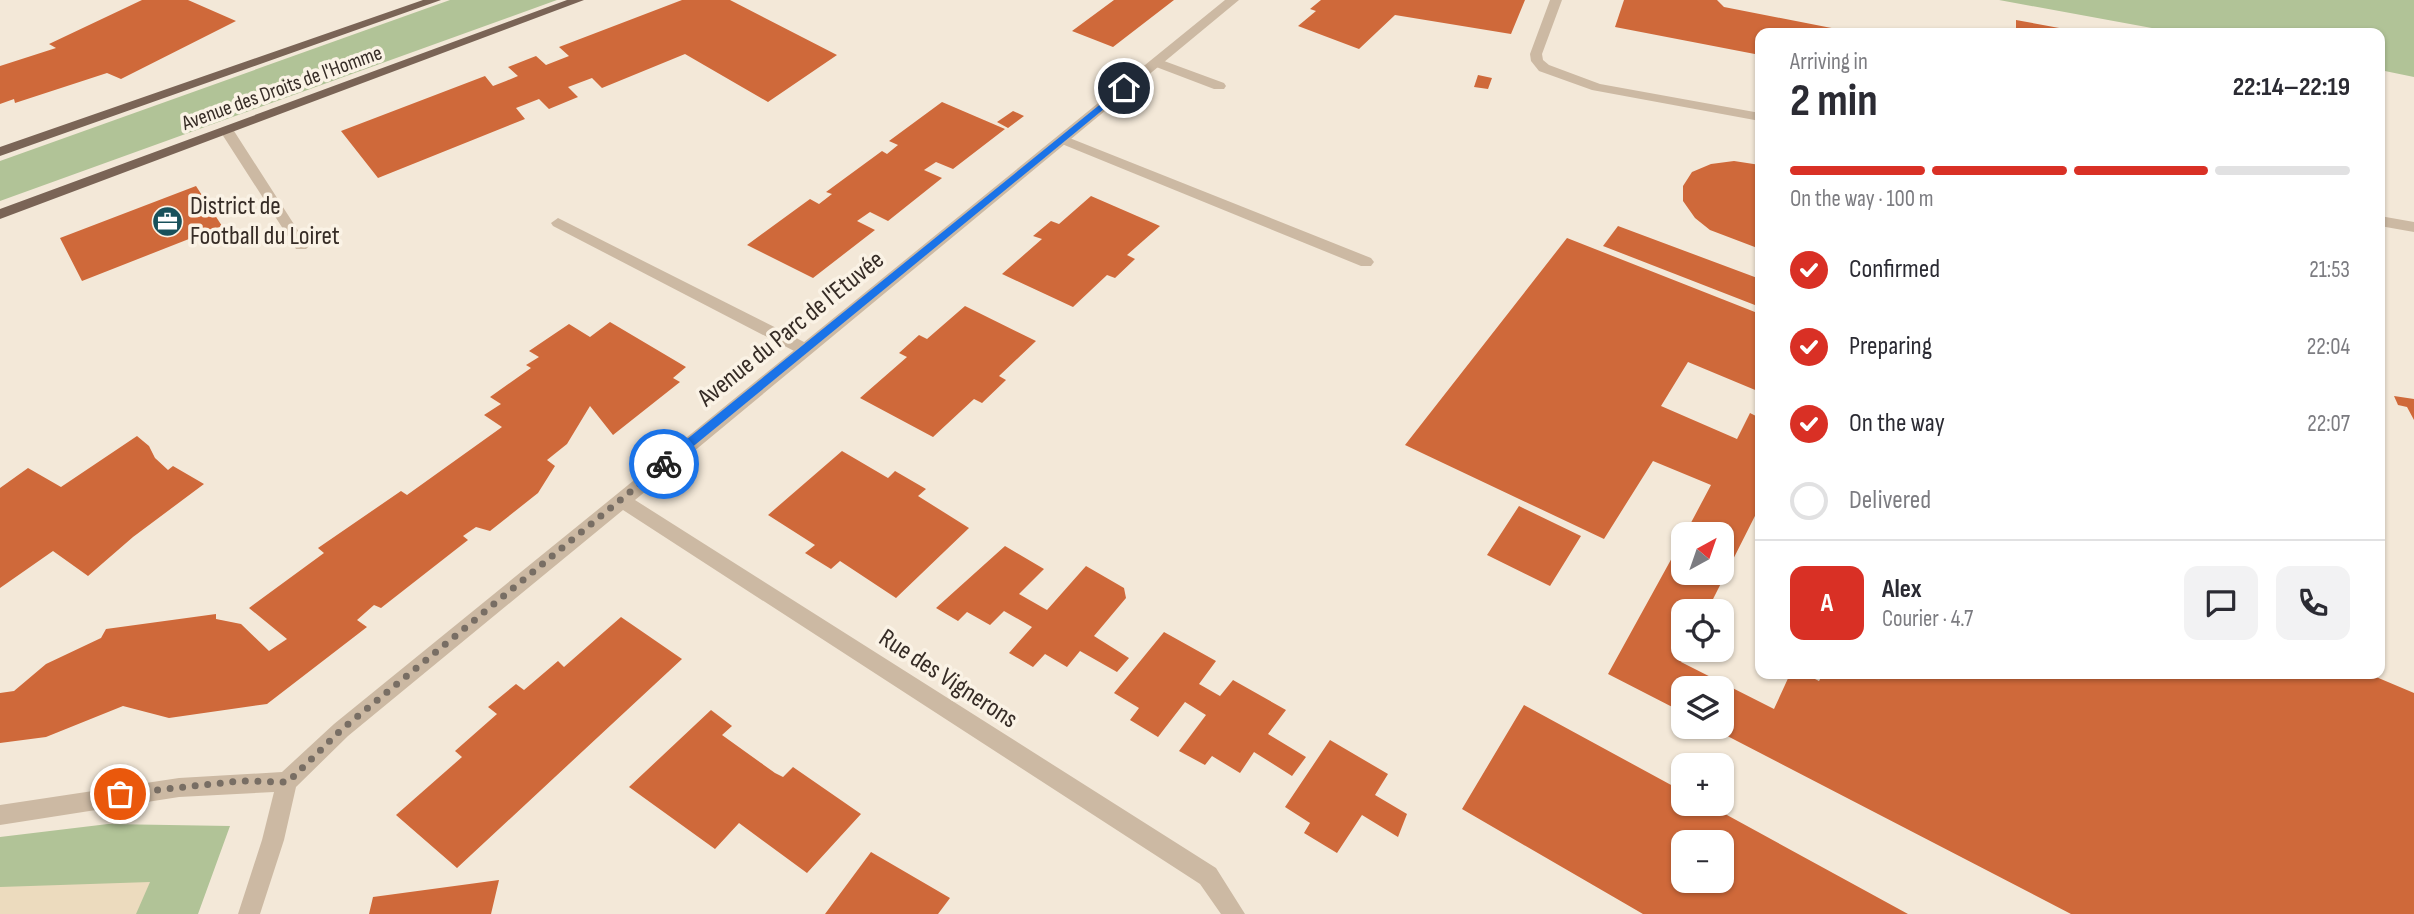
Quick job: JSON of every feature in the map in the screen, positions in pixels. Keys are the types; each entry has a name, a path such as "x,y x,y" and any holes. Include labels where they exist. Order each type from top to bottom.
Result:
{"main road":[{"name":"Avenue des Droits de l'Homme","path":"0,152 435,0"},
{"name":"Avenue des Droits de l'Homme","path":"0,214 578,0"}],"street":[{"name":"Avenue du Parc de l'Etuvée","path":"288,782 341,730 1233,0"},
{"path":"1556,0 1536,54 1537,61 1544,68 1597,87 1755,116"},
{"path":"1156,62 1219,86"},
{"path":"227,131 301,246"},
{"path":"1062,139 1366,262"},
{"path":"2385,222 2414,228"},
{"path":"558,223 804,349"},
{"name":"Rue des Vignerons","path":"621,500 1208,876 1234,914"},
{"path":"0,815 144,790 240,781 288,782 249,914"}],"green space":[{"path":"450,0 557,0 0,201 0,161"},
{"path":"1999,0 2414,0 2414,77 2385,71 2385,28 2152,28"},
{"path":"108,824 230,826 198,914 0,914 0,837"}],"shaded area":[{"path":"150,882 136,914 0,914 0,887"}],"building":[{"path":"142,0 188,0 236,21 121,79 107,73 15,103 14,99 0,104 0,66 56,48 49,44"},
{"path":"682,0 730,0 837,55 768,102 685,54 602,88 592,78 568,87 578,97 549,109 539,99 516,108 525,119 378,178 341,131 485,76 493,86 518,76 508,67 536,56 546,65 569,56 559,47"},
{"path":"1114,0 1174,0 1113,47 1072,31"},
{"path":"1321,0 1525,0 1511,34 1395,15 1359,49 1298,26 1316,11 1310,9"},
{"path":"1624,0 1717,0 1724,7 1831,28 1755,28 1755,54 1615,27"},
{"path":"2016,20 2059,28 2016,28"},
{"path":"1478,75 1492,78 1488,89 1474,87"},
{"path":"942,102 1005,129 953,169 936,162 924,170 942,178 888,221 870,212 857,221 875,230 813,278 747,245 810,199 819,204 832,194 826,192 882,151 887,154 898,145 889,141"},
{"path":"1013,111 1024,116 1008,128 997,122"},
{"path":"1734,161 1755,164 1755,247 1710,230 1695,218 1683,201 1683,186 1692,172 1711,164"},
{"path":"196,186 222,226 82,281 60,238"},
{"path":"1091,196 1160,226 1127,255 1135,259 1115,278 1107,275 1073,307 1002,274 1042,239 1033,236 1051,221 1059,224"},
{"path":"1618,226 1755,277 1755,305 1603,246"},
{"path":"1567,238 1755,312 1755,390 1688,362 1661,406 1737,439 1750,413 1755,416 1755,516 1734,558 1734,522 1691,522 1711,485 1653,461 1604,539 1405,445"},
{"path":"965,306 1036,341 999,376 1006,380 982,403 974,399 933,437 860,398 907,357 899,353 919,335 927,339"},
{"path":"610,322 686,367 673,378 680,382 613,435 590,406 567,444 547,460 555,466 538,493 490,531 476,527 463,536 468,540 381,608 374,605 357,620 367,627 267,704 169,718 123,706 46,737 0,743 0,693 14,691 46,664 101,638 106,629 216,614 216,619 241,624 269,651 287,639 249,608 324,553 318,548 401,491 407,495 502,427 484,415 501,404 490,397 531,368 526,365 539,357 529,351 569,324 590,337"},
{"path":"2394,396 2414,399 2414,420 2407,407 2398,405"},
{"path":"137,436 149,446 155,458 168,470 173,466 204,484 133,537 88,576 53,551 0,588 0,488 28,468 61,487"},
{"path":"842,451 888,478 895,471 926,489 918,496 969,528 896,598 840,561 831,569 805,553 815,545 768,515"},
{"path":"1519,506 1581,536 1550,586 1487,555"},
{"path":"1005,546 1044,569 1019,594 1047,610 1086,566 1124,588 1126,598 1094,636 1129,658 1117,672 1080,651 1067,667 1045,654 1033,667 1009,653 1032,627 1004,611 990,625 967,612 958,621 936,608"},
{"path":"1671,560 1671,585 1720,585 1713,599 1671,599 1671,662 1681,662 1709,676 1671,676 1671,706 1608,674"},
{"path":"621,617 682,659 457,868 396,815 462,757 455,751 497,714 488,707 516,684 524,690 558,661 564,667"},
{"path":"1164,632 1216,661 1199,684 1220,696 1233,680 1286,710 1268,734 1306,757 1292,776 1254,752 1240,773 1212,756 1205,765 1179,751 1206,715 1185,702 1158,737 1130,720 1139,708 1114,693"},
{"path":"1788,679 2381,679 2414,693 2414,914 2071,914 1733,739 1734,689 1774,709"},
{"path":"1524,705 1671,785 1671,816 1729,816 1908,914 1643,914 1462,809"},
{"path":"711,710 732,726 722,735 775,773 783,777 793,767 861,814 807,873 739,823 715,849 629,787"},
{"path":"1330,740 1388,774 1375,795 1407,814 1398,837 1362,815 1337,853 1304,833 1310,823 1285,807"},
{"path":"871,852 950,898 938,914 825,914"},
{"path":"499,880 491,914 369,914 373,897"}],"way so far":[{"path":"120,794 240,781 288,782 341,730 664,464"}],"place":[{"name":"District de Football du Loiret","path":"167,221"}],"route":[{"path":"664,464 1124,88"}]}
